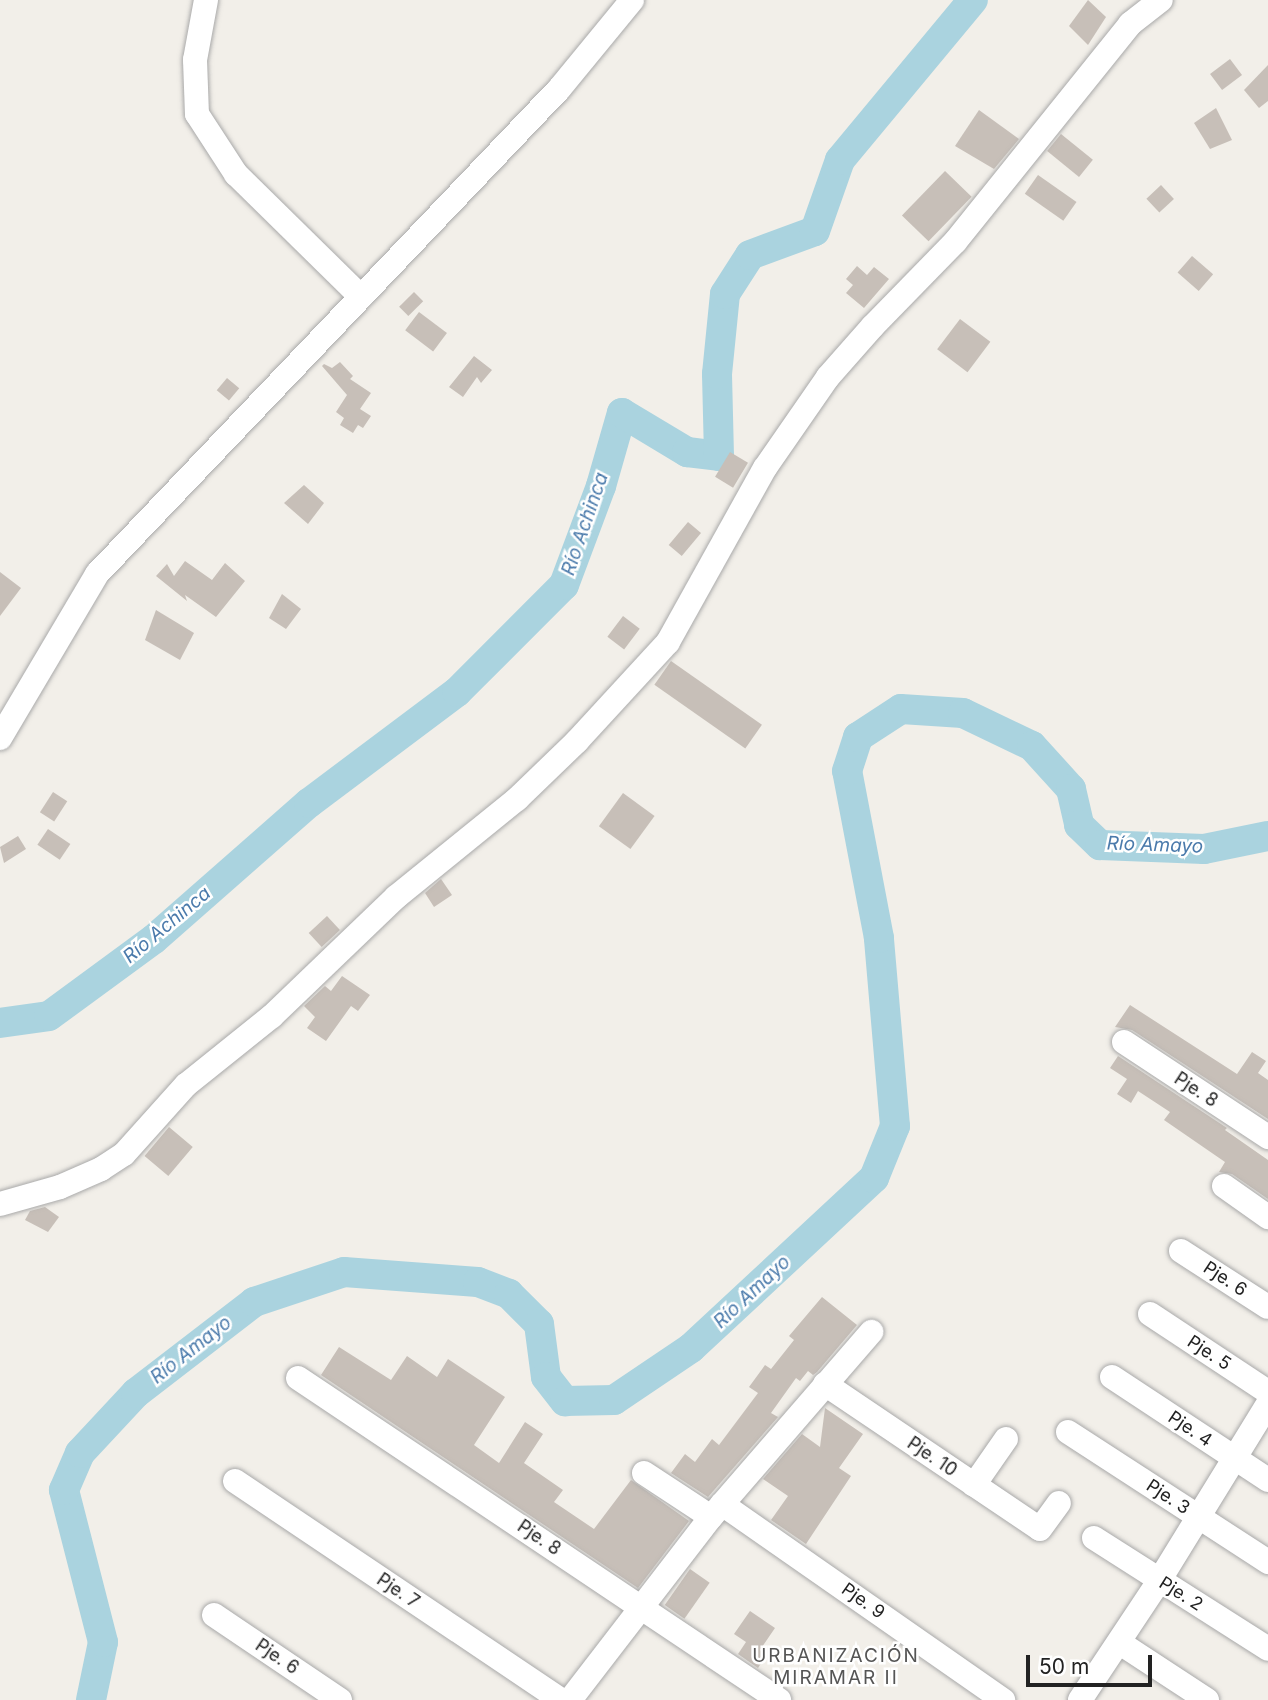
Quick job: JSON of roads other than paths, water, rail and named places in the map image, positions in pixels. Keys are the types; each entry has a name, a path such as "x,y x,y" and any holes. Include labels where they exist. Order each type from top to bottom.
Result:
{"street":[{"path":"206,0 195,60 197,114 236,174 361,297"},
{"path":"0,738 97,574 559,89 632,0"},
{"path":"0,1204 60,1187 102,1169 124,1154 186,1085 272,1016 396,897 517,799 577,741 668,642 765,468 828,377 873,326 956,242 1130,24 1161,0"},
{"name":"Pje. 8","path":"1124,1042 1268,1137"},
{"path":"1224,1186 1268,1217"},
{"name":"Pje. 6","path":"1181,1251 1268,1307"},
{"name":"Pje. 5","path":"1150,1314 1268,1392"},
{"path":"570,1700 717,1511 871,1332"},
{"name":"Pje. 4","path":"1112,1377 1268,1480"},
{"name":"Pje. 8","path":"298,1378 644,1607 779,1700"},
{"name":"Pje. 10","path":"825,1384 1040,1529 1059,1503"},
{"path":"1080,1700 1120,1643 1268,1404"},
{"name":"Pje. 3","path":"1068,1432 1268,1562"},
{"path":"974,1485 1006,1439"},
{"name":"Pje. 9","path":"644,1473 717,1511 1003,1700"},
{"name":"Pje. 7","path":"235,1481 561,1700"},
{"name":"Pje. 2","path":"1094,1538 1268,1649"},
{"name":"Pje. 6","path":"214,1615 340,1700"},
{"path":"1120,1643 1208,1700"}],"waterway":[{"name":"Río Achinca","path":"0,1023 49,1016 154,939 309,803 457,692 564,585 601,486 622,413 687,452 719,456 717,374 725,294 750,255 815,231 840,160 973,0"},
{"name":"Río Amayo","path":"91,1700 103,1642 64,1490 80,1453 136,1393 254,1302 344,1272 478,1282 509,1294 539,1324 546,1377 565,1401 614,1400 691,1348 874,1178 895,1126 879,938 847,771 858,737 901,709 963,713 1032,746 1071,789 1079,825 1100,845 1204,849 1268,836"}],"district":[{"name":"URBANIZACIÓN MIRAMAR II","path":"836,1667"}]}
